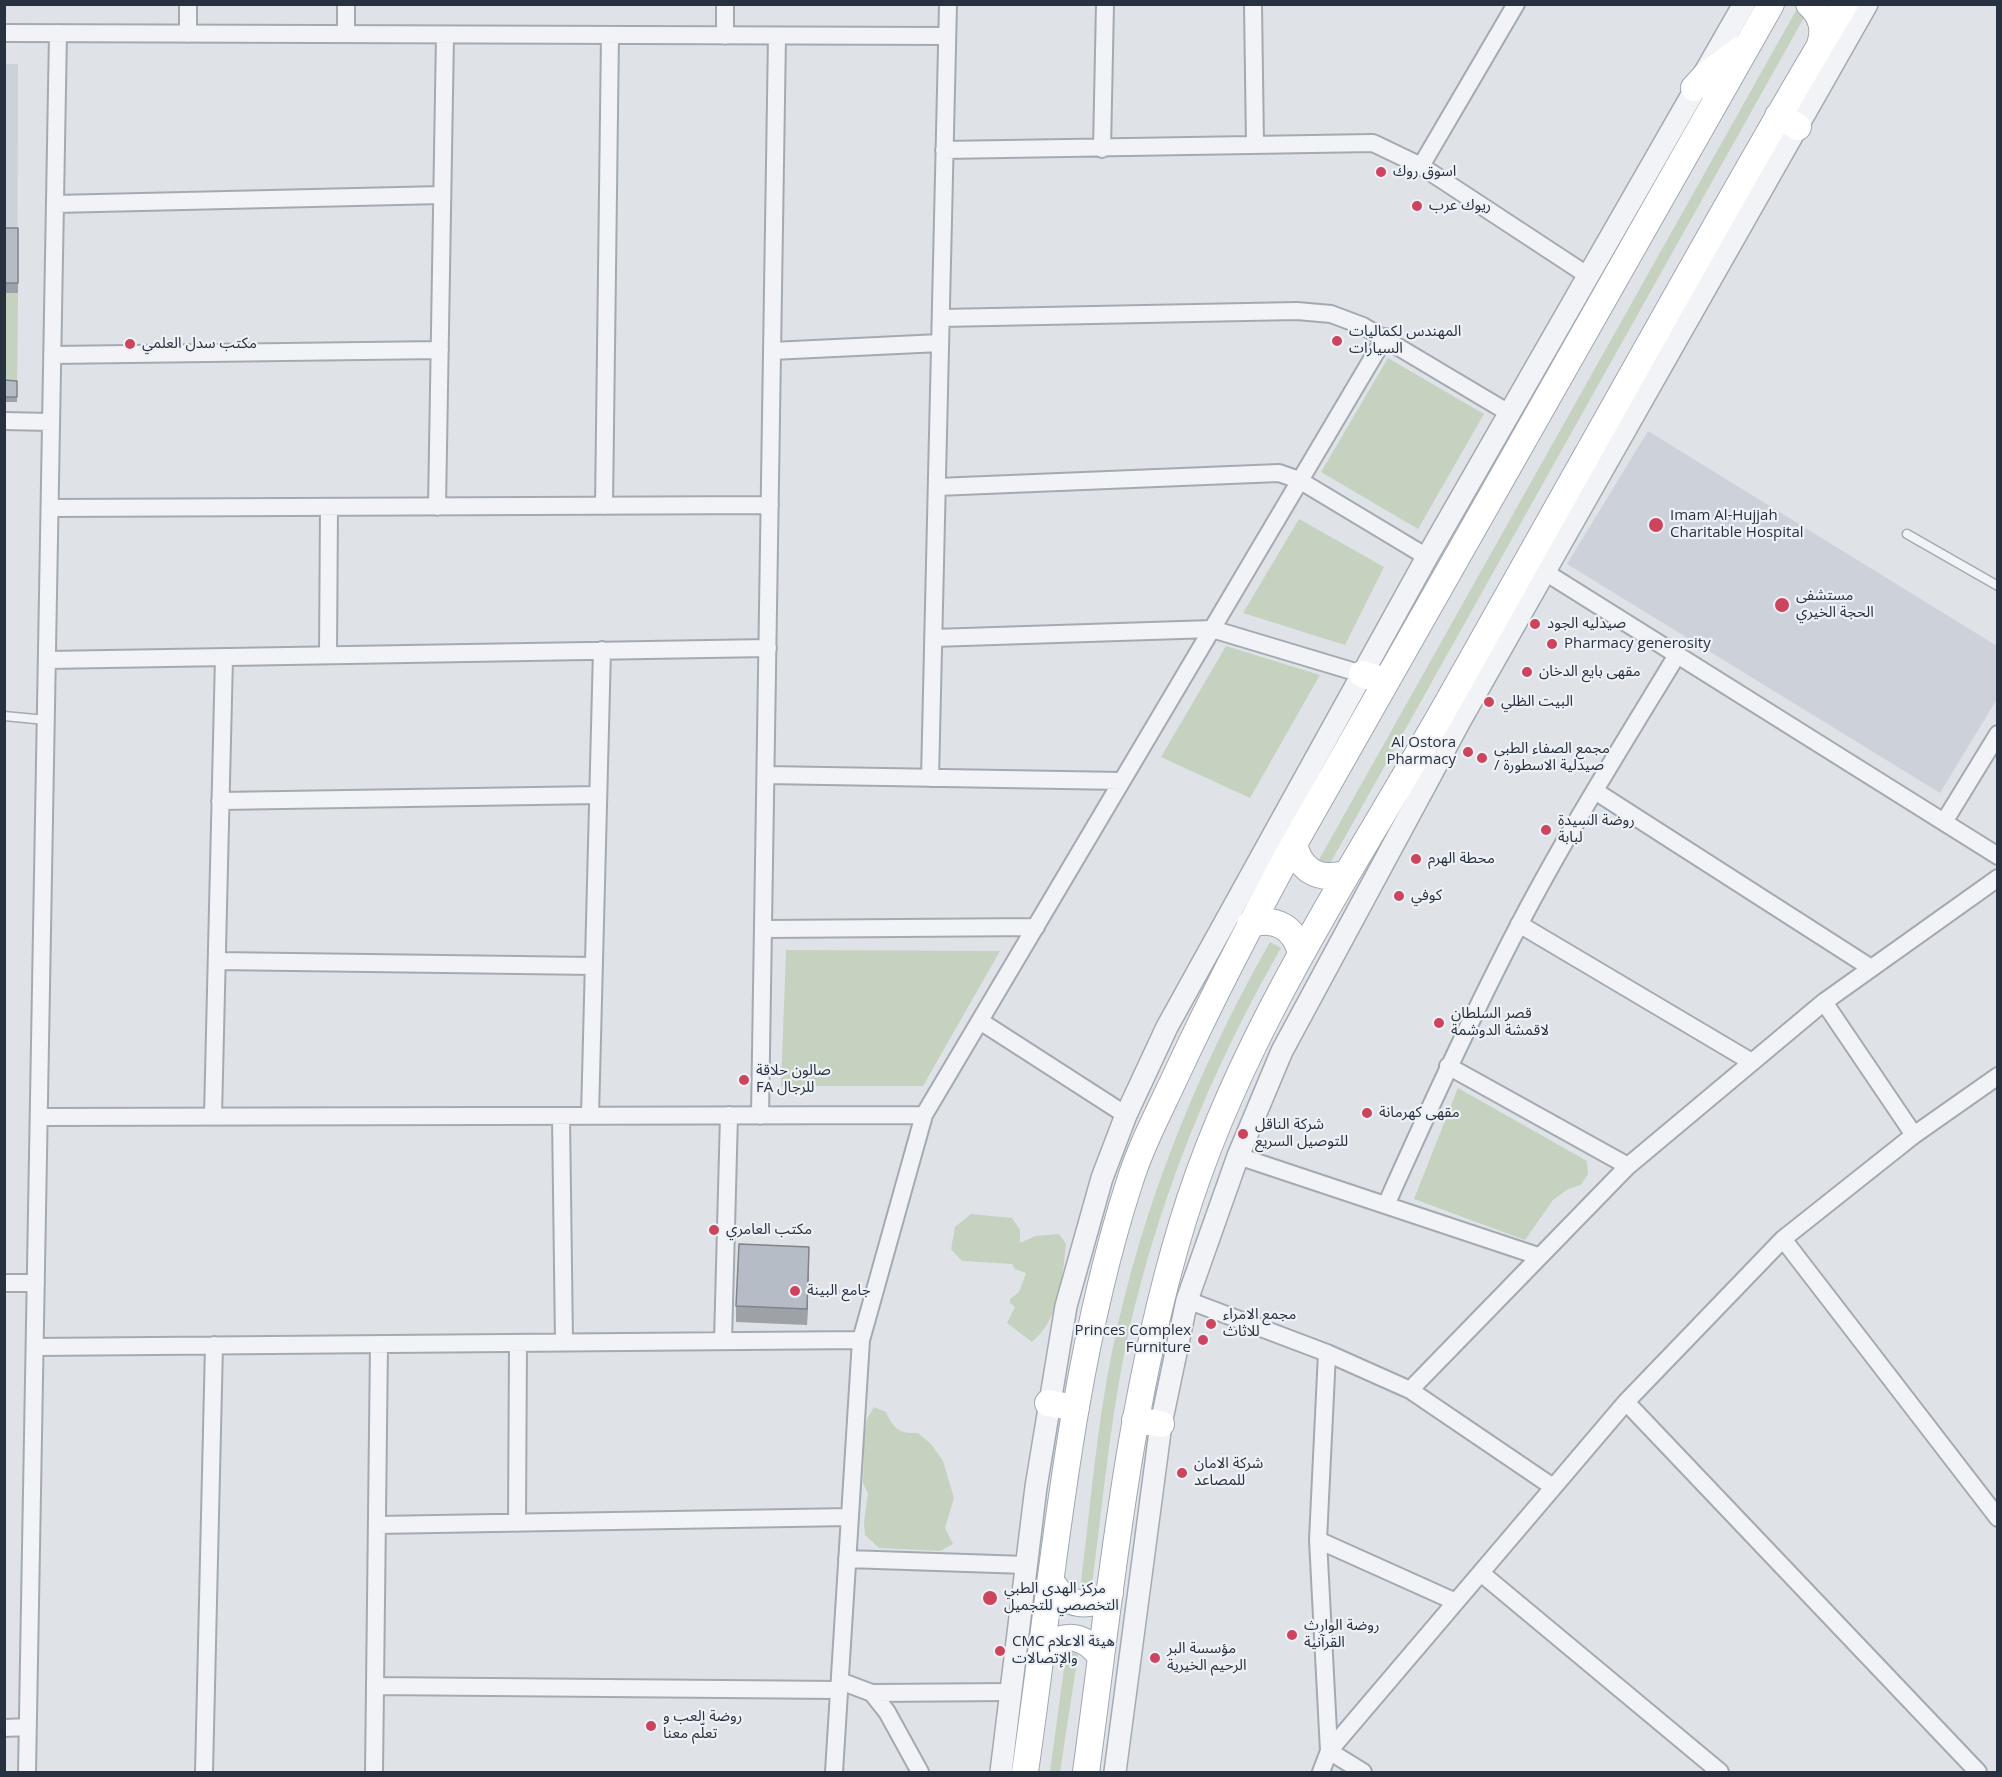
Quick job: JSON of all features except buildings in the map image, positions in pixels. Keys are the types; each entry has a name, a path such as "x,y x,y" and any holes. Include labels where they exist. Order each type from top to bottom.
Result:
{"main road":[{"path":"1809,4 1821,19 1820,45"},
{"path":"1086,1773 1135,1420 1182,1223 1208,1149 1267,1019 1344,874 1451,716 1788,122 1820,45 1845,4"},
{"path":"1694,88 1705,76 1739,51 1763,11"},
{"path":"1025,1773 1076,1408 1108,1257 1130,1182 1198,1027 1250,924 1294,844 1374,678 1763,11"},
{"path":"1294,844 1297,857 1305,868 1317,876 1331,878 1344,874"},
{"path":"1250,924 1263,921 1277,922 1289,929 1297,939 1301,953"},
{"path":"1048,1403 1076,1408"},
{"path":"1135,1420 1161,1424"},
{"path":"1052,1583 1060,1595 1072,1602 1085,1605 1099,1602 1110,1593"},
{"path":"1043,1649 1054,1640 1067,1636 1081,1638 1093,1646 1101,1657"}],"street":[{"path":"188,4 188,34"},
{"path":"346,4 346,34"},
{"path":"725,4 725,36"},
{"path":"930,778 948,4"},
{"path":"1102,149 1105,4"},
{"path":"1254,4 1255,145"},
{"path":"1421,166 1516,4"},
{"path":"1115,1773 1161,1424 1187,1300 1238,1156 1282,1051 1451,716 1545,572 1788,122 1867,4"},
{"path":"4,33 947,36"},
{"path":"27,1773 58,33"},
{"path":"437,507 445,35"},
{"path":"603,506 610,35"},
{"path":"760,1116 777,36"},
{"path":"1001,1773 1048,1403 1066,1306 1102,1178 1126,1115 1167,1027 1374,678 1427,557 1694,88"},
{"path":"945,150 1373,143 1421,166 1587,275"},
{"path":"55,204 442,195"},
{"path":"941,318 1314,312 1347,318 1385,337 1509,413"},
{"path":"834,1773 861,1340 924,1115 1385,337"},
{"path":"772,351 940,343"},
{"path":"52,355 440,350"},
{"path":"4,421 51,422"},
{"path":"937,487 1268,472 1289,476 1300,481 1427,557"},
{"path":"50,508 770,505"},
{"path":"328,655 329,507"},
{"path":"1545,572 1998,856"},
{"path":"933,638 1212,629 1374,678"},
{"path":"47,660 768,648"},
{"path":"590,1116 602,650"},
{"path":"1386,1204 1448,1066 1519,924 1595,790 1677,655"},
{"path":"213,1116 224,657"},
{"path":"1944,822 1998,734"},
{"path":"766,776 1122,781"},
{"path":"1595,790 1871,968"},
{"path":"220,801 598,795"},
{"path":"1410,1390 1628,1166 1750,1061 1824,1002 1998,878"},
{"path":"1519,924 1750,1061"},
{"path":"763,928 1036,927"},
{"path":"217,961 594,966"},
{"path":"1824,1002 1914,1135"},
{"path":"980,1022 1126,1115"},
{"path":"1448,1066 1628,1166"},
{"path":"1321,1773 1329,1751 1626,1401 1783,1239 1914,1135 1998,1076"},
{"path":"723,1341 729,1115"},
{"path":"39,1116 924,1115"},
{"path":"561,1116 564,1342"},
{"path":"1238,1156 1538,1256"},
{"path":"1783,1239 1998,1518"},
{"path":"4,1283 36,1283"},
{"path":"1187,1300 1326,1353 1410,1390 1553,1487"},
{"path":"35,1347 861,1340"},
{"path":"517,1522 518,1343"},
{"path":"374,1773 379,1344"},
{"path":"204,1773 214,1345"},
{"path":"1326,1353 1318,1540 1329,1751"},
{"path":"1626,1401 1978,1773"},
{"path":"377,1525 850,1517"},
{"path":"1318,1540 1456,1602"},
{"path":"848,1559 1026,1565"},
{"path":"1481,1573 1720,1773"},
{"path":"375,1686 839,1685 872,1692 1011,1692"},
{"path":"872,1692 887,1712 920,1773"},
{"path":"4,1728 28,1728"},
{"path":"1329,1751 1363,1773"}],"lane":[{"path":"1907,534 1998,586"},
{"path":"4,716 46,720"}],"path":[{"path":"808,1291 875,1292"}],"shaded area":[{"path":"4,64 18,64 17,402 5,402"},
{"name":"مستشفى الحجة الخيري","path":"1648,431 1997,646 1997,699 1940,793 1567,564"}],"green space":[{"path":"1798,7 1806,14 1322,878 1312,872"},
{"path":"5,293 18,293 17,386 5,386"},
{"path":"1388,358 1484,414 1418,529 1321,472"},
{"path":"1299,519 1384,567 1345,645 1243,613"},
{"path":"1226,646 1320,675 1250,798 1161,757"},
{"path":"1270,942 1281,948 1217,1072 1182,1157 1152,1245 1130,1326 1123,1363 1092,1585 1081,1582 1106,1384 1132,1268 1149,1212 1191,1101 1215,1047"},
{"path":"786,950 1000,951 923,1086 781,1086"},
{"path":"1458,1088 1587,1161 1588,1174 1581,1185 1568,1189 1553,1200 1525,1240 1414,1199"},
{"path":"971,1214 1012,1218 1020,1230 1020,1243 1035,1236 1059,1234 1066,1244 1061,1284 1054,1309 1042,1332 1032,1342 1007,1323 1015,1307 1010,1303 1010,1299 1019,1292 1026,1273 1015,1269 1012,1264 962,1261 951,1249 955,1227"},
{"path":"874,1407 886,1412 898,1429 906,1433 918,1433 931,1444 943,1461 954,1498 945,1528 953,1544 940,1551 879,1548 865,1535 864,1522 868,1493 863,1483 864,1436 867,1419"},
{"path":"1067,1646 1079,1648 1060,1772 1050,1772"}],"place":[{"name":"اسوق روك","path":"1381,172"},
{"name":"ريوك عرب","path":"1417,206"},
{"name":"المهندس لكماليات السيارات","path":"1337,341"},
{"name":"مكتب سدل العلمي","path":"130,344"},
{"name":"Imam Al-Hujjah Charitable Hospital","path":"1656,525"},
{"name":"مستشفى الحجة الخيري","path":"1782,605"},
{"name":"صيدليه الجود","path":"1535,624"},
{"name":"Pharmacy generosity","path":"1552,644"},
{"name":"مقهى بايع الدخان","path":"1527,672"},
{"name":"البيت الظلي","path":"1489,702"},
{"name":"Al Ostora Pharmacy","path":"1468,752"},
{"name":"مجمع الصفاء الطبي / صيدلية الاسطورة","path":"1482,758"},
{"name":"روضة السيدة لبابة","path":"1546,830"},
{"name":"محطة الهرم","path":"1416,859"},
{"name":"كوفي","path":"1399,896"},
{"name":"قصر السلطان لاقمشة الدوشمة","path":"1439,1023"},
{"name":"صالون حلاقة FA للرجال","path":"744,1080"},
{"name":"مقهى كهرمانة","path":"1367,1113"},
{"name":"شركة الناقل للتوصيل السريع","path":"1243,1134"},
{"name":"مكتب العامري","path":"714,1230"},
{"name":"جامع البينة","path":"795,1291"},
{"name":"مجمع الامراء للاثاث","path":"1211,1324"},
{"name":"Princes Complex Furniture","path":"1203,1340"},
{"name":"شركة الامان للمصاعد","path":"1182,1473"},
{"name":"مركز الهدى الطبي التخصصي للتجميل","path":"990,1598"},
{"name":"روضة الوارث القرآنية","path":"1292,1635"},
{"name":"CMC هيئة الاعلام والإتصالات","path":"1000,1651"},
{"name":"مؤسسة البر الرحيم الخيرية","path":"1155,1658"},
{"name":"روضة إلعب و تعلّم معنا","path":"651,1726"}]}
